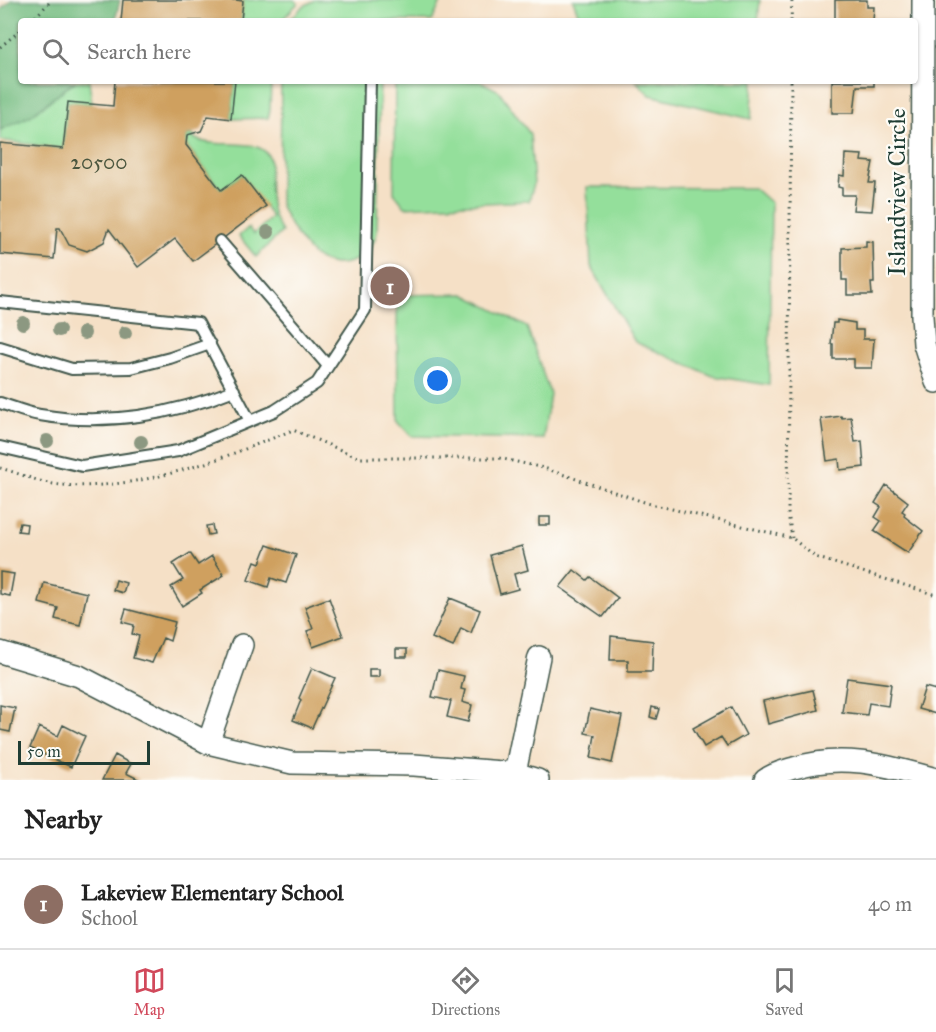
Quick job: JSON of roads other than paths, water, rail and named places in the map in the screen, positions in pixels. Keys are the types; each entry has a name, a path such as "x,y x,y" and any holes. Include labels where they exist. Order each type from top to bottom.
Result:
{"street":[{"name":"Islandview Circle","path":"923,0 922,316 924,344 936,382"},
{"path":"208,743 242,645"},
{"path":"0,652 79,676 208,743 292,763 414,773 515,773 538,780"},
{"path":"515,773 539,657"},
{"path":"765,780 772,775 819,760 870,761 936,778"}],"lane":[{"path":"0,447 82,466 178,451 274,411 317,383 365,310 370,84"},
{"path":"220,241 328,366"},
{"path":"0,302 198,323 250,421"},
{"path":"0,347 72,369 131,368 210,344"},
{"path":"0,403 39,415 117,419 195,406 234,390"}],"place":[{"name":"Lakeview Elementary School","path":"390,286"}]}
